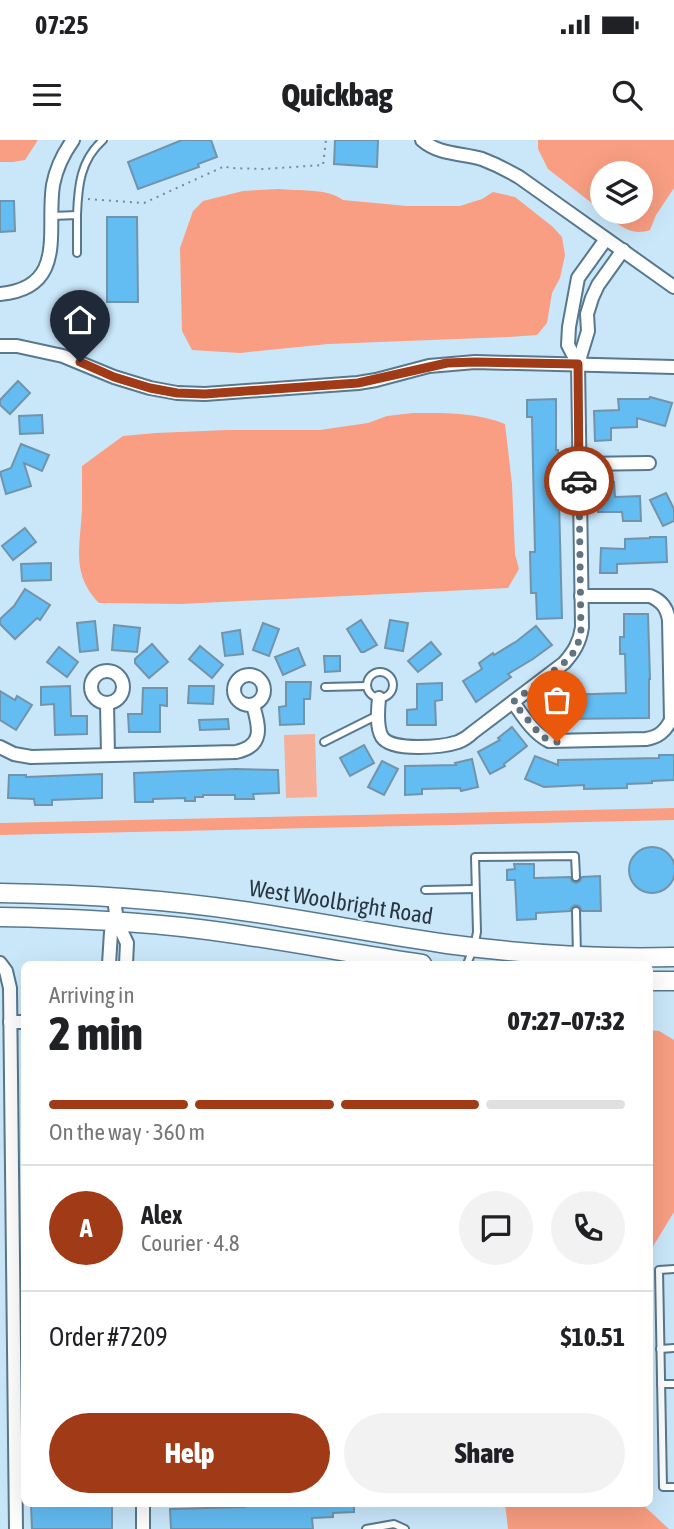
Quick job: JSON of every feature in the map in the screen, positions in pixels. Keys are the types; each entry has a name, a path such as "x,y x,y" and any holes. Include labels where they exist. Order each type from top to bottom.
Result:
{"main road":[{"name":"West Woolbright Road","path":"0,893 114,898 241,911 414,939 577,960 674,957"},
{"path":"0,917 158,925 234,934 403,961"},
{"path":"653,981 674,981"}],"street":[{"path":"0,294 26,287 34,282 45,268 51,251 53,185 64,153 73,140"},
{"path":"422,140 435,149 482,159 519,177 674,287"},
{"path":"578,364 568,345 578,278 606,239"},
{"path":"379,698 381,736 387,742 403,747 457,742 564,663 575,651 582,627 578,364 588,331 587,314 592,298 622,250"},
{"path":"0,345 62,356 150,388 205,394 358,383 447,363 674,367"},
{"path":"579,464 649,463"},
{"path":"513,702 536,732 549,741 646,739 662,734 667,727 671,720 669,620 664,604 650,596 581,596"},
{"path":"107,702 108,755"},
{"path":"0,747 14,754 31,757 244,750 251,746 259,732 253,705"},
{"path":"114,898 117,922 127,943 126,961"},
{"path":"109,961 111,932 117,922"},
{"path":"0,963 9,979 19,1252 20,1493 16,1529"},
{"path":"10,1022 21,1022"},
{"path":"143,1529 144,1507"}],"lane":[{"path":"77,253 78,186 85,162 103,140"},
{"path":"52,216 77,215"},
{"path":"377,673 389,676 393,685 387,696 379,698 371,694 367,686 370,678 377,673"},
{"path":"325,687 367,686"},
{"path":"324,742 378,715"},
{"path":"468,961 477,932 475,857 575,856 576,877"},
{"path":"425,890 475,889"},
{"path":"576,911 577,960"},
{"path":"674,1269 659,1270 663,1487 674,1487"},
{"path":"660,1349 674,1349"},
{"path":"662,1384 674,1384"},
{"path":"366,1529 394,1524 405,1529"}],"path":[{"path":"86,199 144,203 225,166 264,169 323,165 326,140"}],"shaded area":[{"path":"0,140 38,140 25,160 0,162"},
{"path":"538,140 674,140 674,188 653,222 653,161 590,161 590,202 548,169 538,149"},
{"path":"278,189 321,192 343,200 407,206 460,206 482,199 493,192 515,197 562,237 565,255 560,278 552,293 547,323 537,335 328,344 240,353 192,350 182,331 180,248 193,211 203,201 243,191"},
{"path":"652,224 650,230 643,232 630,231 619,225"},
{"path":"413,413 471,415 505,424 512,484 515,554 519,569 508,588 181,604 99,603 84,581 79,559 82,466 123,436 227,430 320,430"},
{"path":"315,734 317,797 286,798 284,735"},
{"path":"653,1030 674,1040 674,1212 653,1246"},
{"path":"505,1507 645,1507 669,1529 508,1529"}],"building":[{"path":"182,140 211,140 217,157 198,164 199,167 138,189 128,162"},
{"path":"335,140 378,140 377,167 334,164"},
{"path":"0,201 14,201 15,231 0,232"},
{"path":"107,217 137,217 138,302 107,302"},
{"path":"18,381 30,393 10,414 0,405 0,400"},
{"path":"650,397 672,403 665,426 637,418 637,427 611,428 611,440 595,441 594,411 619,410 618,399"},
{"path":"556,399 562,618 537,619 536,593 531,593 530,552 535,552 532,417 527,417 527,400"},
{"path":"42,415 43,433 20,434 19,416"},
{"path":"21,444 49,455 42,471 24,463 31,486 6,494 0,472 11,468"},
{"path":"597,482 614,482 615,497 640,496 641,521 623,521 622,512 598,512"},
{"path":"666,493 674,509 674,521 663,526 650,500"},
{"path":"25,528 36,542 13,560 2,546"},
{"path":"666,537 667,562 617,564 617,573 600,573 601,548 625,549 625,539"},
{"path":"51,563 51,580 22,581 21,564"},
{"path":"25,589 50,605 40,620 37,618 15,639 0,624 0,619 14,606"},
{"path":"624,614 648,614 649,718 560,719 560,695 626,693 625,654 620,654 620,637 624,637"},
{"path":"361,620 377,645 364,652 361,652 347,629"},
{"path":"390,620 408,623 403,651 385,648"},
{"path":"95,621 98,650 80,652 77,623"},
{"path":"263,623 279,629 269,656 253,650"},
{"path":"114,625 140,628 137,652 112,650"},
{"path":"536,626 552,645 508,674 511,677 476,702 463,681 482,669 479,663 517,641"},
{"path":"240,630 243,654 225,656 222,633"},
{"path":"431,642 441,654 418,672 408,661"},
{"path":"152,644 168,662 149,678 135,663 135,659"},
{"path":"200,646 223,665 212,678 189,659"},
{"path":"59,647 78,662 67,677 47,662"},
{"path":"298,648 305,665 283,675 275,657"},
{"path":"324,656 340,656 340,671 325,672"},
{"path":"286,682 311,682 310,699 304,699 304,724 280,725 279,707 286,706"},
{"path":"442,683 442,700 435,701 436,725 407,725 407,710 417,709 417,684"},
{"path":"70,686 71,716 87,716 87,734 55,735 54,704 41,705 41,687"},
{"path":"189,686 214,686 213,704 188,703"},
{"path":"143,688 167,688 167,706 160,705 160,732 129,732 128,714 142,714"},
{"path":"0,691 15,700 17,696 32,705 16,730 0,720"},
{"path":"228,719 229,729 200,730 199,720"},
{"path":"512,727 527,746 504,764 505,766 490,774 478,752 500,740 498,738"},
{"path":"364,745 374,763 350,776 340,758"},
{"path":"659,755 674,755 674,780 627,784 627,788 584,789 584,785 544,787 525,779 535,756 558,765 558,760 659,758"},
{"path":"472,759 478,787 461,791 460,788 422,789 422,794 405,795 405,766 456,765 455,763"},
{"path":"382,761 398,769 384,795 368,787"},
{"path":"278,770 279,793 253,794 254,799 235,799 235,795 203,795 195,797 195,801 185,801 185,798 135,802 134,773"},
{"path":"102,774 102,798 52,800 52,805 35,805 34,799 8,798 9,775 26,777"},
{"path":"652,847 668,854 675,870 668,886 652,893 636,886 629,870 636,854"},
{"path":"514,864 534,864 534,878 570,877 576,883 582,877 600,876 601,911 582,911 575,905 570,911 536,913 536,919 517,920 515,880 507,880 507,870 515,869"},
{"path":"31,1507 112,1507 112,1529 32,1529"},
{"path":"354,1507 354,1512 312,1518 313,1529 171,1529 170,1509"}],"waterway":[{"path":"0,829 674,814"}],"way so far":[{"path":"557,742 549,741 536,732 513,702 564,663 575,651 581,635 579,481"}],"route":[{"path":"80,362 132,384 177,393 205,394 358,383 447,363 578,364 579,481"}]}
